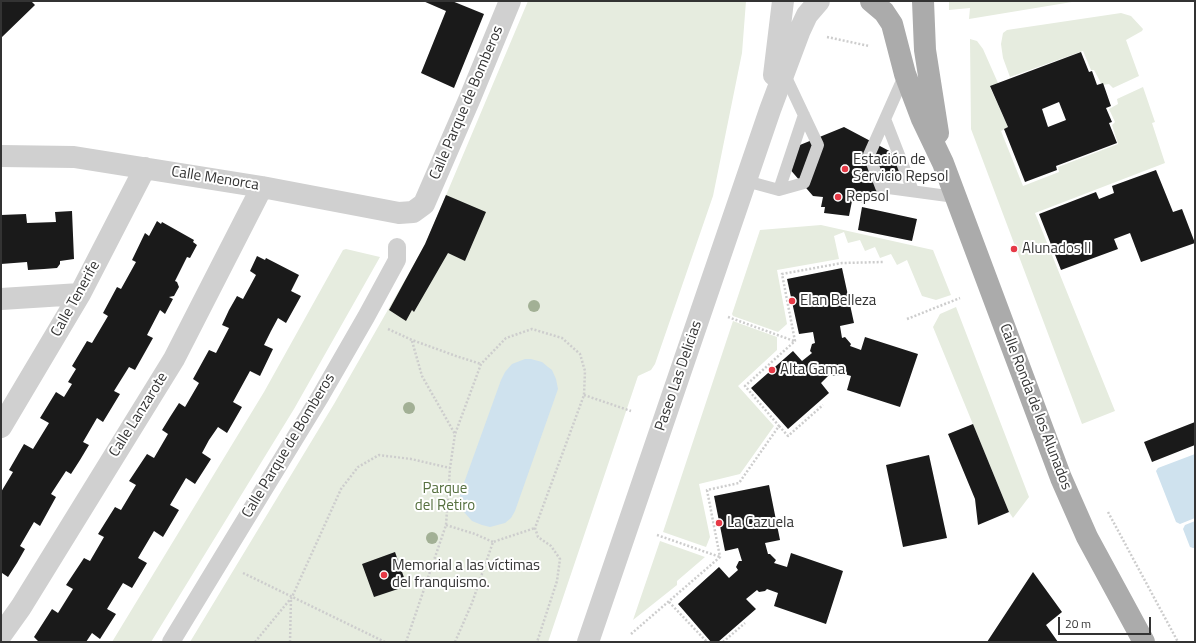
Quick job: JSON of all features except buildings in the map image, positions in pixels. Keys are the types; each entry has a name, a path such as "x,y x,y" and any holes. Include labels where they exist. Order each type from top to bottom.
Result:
{"main road":[{"name":"Calle Ronda de los Alunados","path":"871,1 884,12 892,24 905,74 922,119 944,163"},
{"name":"Calle Ronda de los Alunados","path":"923,1 927,65 934,114 944,163 955,197 1061,478 1087,537 1144,642"}],"street":[{"name":"Calle Parque de Bomberos","path":"424,204 510,1"},
{"name":"Paseo Las Delicias","path":"770,110 783,1"},
{"name":"Paseo Las Delicias","path":"588,642 770,110 800,30 807,15 819,1"},
{"name":"Calle Menorca","path":"1,156 74,157 262,186 399,213 414,212 424,204"},
{"name":"Calle Tenerife","path":"4,418 80,294 145,168"},
{"name":"Calle Lanzarote","path":"1,635 21,607 174,359 262,186"},
{"name":"Calle Parque de Bomberos","path":"171,642 320,397 366,317 397,260 397,247"},
{"path":"1,299 80,294"}],"lane":[{"path":"746,181 778,190 804,183 818,145 784,73"},
{"path":"905,74 869,155 881,187 955,197"},
{"path":"778,190 804,115"},
{"path":"885,119 913,191"}],"path":[{"path":"825,36 874,48"},
{"path":"795,341 782,274 842,263 883,262"},
{"path":"907,318 960,298"},
{"path":"725,316 795,341"},
{"path":"366,317 390,331 412,340 481,364"},
{"path":"406,642 446,525 450,468 455,434 481,364 506,338 532,329 562,338 580,354 585,371 584,395 535,528 538,537 551,546 560,559 557,581 537,642"},
{"path":"412,340 422,376 455,434"},
{"path":"795,341 745,386 788,436 823,405"},
{"path":"584,395 631,411"},
{"path":"720,557 707,490 739,483 779,426"},
{"path":"255,642 292,598 341,489 358,466 379,455 411,459 450,468"},
{"path":"1108,511 1178,642"},
{"path":"446,525 475,534 493,542 535,528"},
{"path":"657,535 720,557"},
{"path":"455,642 472,604 493,542"},
{"path":"631,634 720,557"},
{"path":"219,562 385,642"},
{"path":"290,642 292,598"},
{"path":"669,602 707,642"},
{"path":"723,642 745,623"}],"green space":[{"name":"Parque del Retiro","path":"528,1 746,1 742,53 713,196 655,364 651,370 638,376 548,642 190,642 334,404 425,245"},
{"path":"949,1 1078,1 969,19 970,8 949,10"},
{"path":"1121,13 1131,16 1143,29 1126,40 1139,76 1113,88 1109,84 1102,85 1094,70 1091,70 1083,51 1010,77 1003,58 1001,44 1003,33 1007,30"},
{"path":"970,39 977,41 983,49 998,83 990,87 1008,127 1001,131 1023,186 1059,172 1058,167 1118,144 1112,125 1115,122 1109,109 1118,104 1117,99 1143,87 1155,122 1152,123 1165,163 1035,213 1115,411 1082,424 971,129"},
{"path":"821,225 933,250 951,295 936,300 922,296 907,260 897,265 891,254 880,258 875,247 865,251 860,240 848,243 844,232 834,236 839,259 777,270 787,324 778,332 733,316 732,314 760,230"},
{"path":"346,249 380,257 294,409 151,642 112,642 264,392 343,250"},
{"path":"956,307 1029,497 1013,518 1009,512 933,327 940,314"},
{"path":"733,321 777,337 777,350 738,386 774,426 740,474 699,484 710,537 706,547 663,532"},
{"path":"660,541 705,557 677,581 677,585 633,620"}],"water":[{"path":"525,359 542,362 552,370 558,389 515,511 511,518 505,523 490,527 472,521 464,512 460,494 501,380 505,372 512,364"},
{"path":"1195,454 1195,518 1180,524 1176,522 1156,471 1158,468"},
{"path":"1195,521 1195,548 1193,548 1190,547 1183,529 1185,525"}],"place":[{"name":"Estación de Servicio Repsol","path":"845,169"},
{"name":"Repsol","path":"838,197"},
{"name":"Alunados II","path":"1014,249"},
{"name":"Elan Belleza","path":"792,301"},
{"name":"Alta Gama","path":"772,370"},
{"name":"La Cazuela","path":"719,523"},
{"name":"Memorial a las víctimas del franquismo.","path":"384,575"}]}
